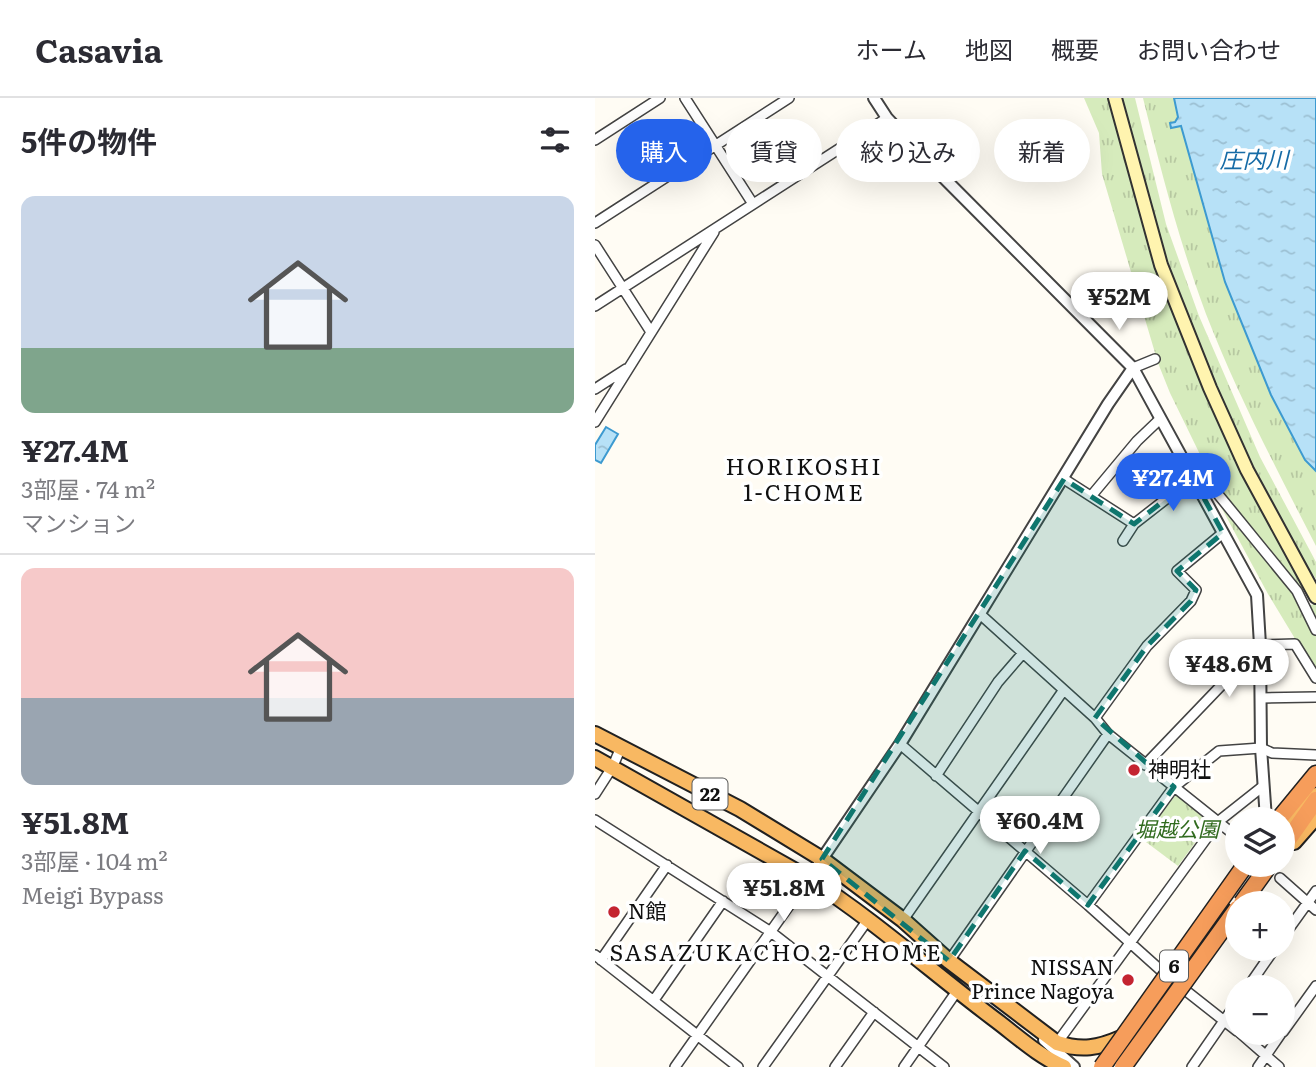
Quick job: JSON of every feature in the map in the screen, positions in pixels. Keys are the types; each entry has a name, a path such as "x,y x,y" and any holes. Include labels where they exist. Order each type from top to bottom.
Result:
{"highway":[{"name":"22","path":"595,734 740,809 822,859 1057,1043 1075,1049 1091,1049 1121,1038"},
{"name":"22","path":"595,758 810,878 1052,1064"},
{"path":"1289,807 1316,774"},
{"path":"1295,813 1316,794"},
{"path":"1295,830 1316,800"},
{"path":"1295,841 1316,817"},
{"path":"1101,1067 1236,877"},
{"name":"6","path":"1101,1067 1236,877"},
{"path":"1255,891 1268,877"},
{"name":"6","path":"1125,1067 1225,926"},
{"path":"1117,1067 1143,1044 1225,933"}],"main road":[{"path":"1115,98 1161,265 1210,388 1247,470 1314,592"}],"street":[{"path":"595,140 660,98"},
{"path":"685,98 753,204"},
{"path":"595,223 789,98"},
{"path":"874,98 887,118 1133,368 1258,595 1264,807"},
{"path":"595,306 887,118"},
{"path":"595,422 717,227"},
{"path":"595,245 651,332"},
{"path":"675,1067 810,878 900,744 1108,404 1133,368 1155,359"},
{"path":"595,389 629,368"},
{"path":"1092,495 1137,441 1160,419"},
{"path":"1123,541 1134,524 1193,478"},
{"path":"1193,478 1217,493 1311,605 1316,630"},
{"path":"1064,479 1134,524"},
{"path":"1095,718 1147,646 1191,601 1196,590 1177,571 1223,533"},
{"path":"981,615 1095,718 1108,734 1225,826"},
{"path":"1145,765 1260,645 1295,644 1316,678"},
{"path":"936,776 998,682 1023,653"},
{"path":"903,920 1063,691"},
{"path":"1261,698 1316,697"},
{"path":"949,961 1108,734"},
{"path":"900,744 1166,975 1225,1020 1192,1067"},
{"path":"595,794 613,766 621,747"},
{"path":"1088,905 1174,787 1219,751 1261,748 1272,752 1316,755"},
{"path":"1057,1043 1128,942 1219,821 1262,787"},
{"path":"595,820 771,932 944,1067"},
{"path":"667,865 598,957 738,1067"},
{"path":"1283,877 1316,910"},
{"path":"1295,920 1316,891"},
{"path":"654,1000 723,901"},
{"path":"763,1067 867,921"},
{"path":"1295,1014 1316,986"},
{"path":"904,1067 957,991"},
{"path":"1012,1009 1075,1067"},
{"path":"835,1067 874,1012"},
{"path":"1253,1045 1279,1067"},
{"path":"1258,1067 1273,1045"}],"highlighted area":[{"path":"1193,478 1223,533 1177,571 1196,590 1191,601 1147,646 1095,718 1174,787 1088,905 1025,851 949,961 822,859 1064,479 1134,524"}],"green space":[{"path":"1084,98 1112,98 1203,386 1224,435 1304,588 1302,590 1211,477 1170,393 1158,363 1102,174 1099,133"},
{"path":"1122,98 1135,98 1166,224 1199,316 1260,457 1316,562 1316,579 1289,541 1232,427 1169,269"},
{"path":"1143,98 1174,98 1178,117 1172,128 1181,126 1225,282 1271,395 1305,460 1316,471 1316,546 1244,403 1206,314 1171,207"},
{"path":"1221,507 1299,601 1307,607 1316,603 1316,678 1295,644 1294,637"},
{"name":"堀越公園","path":"1178,792 1211,821 1178,866 1142,839"}],"water":[{"name":"庄内川","path":"1174,98 1316,98 1316,471 1305,460 1271,395 1225,282 1181,126 1171,128 1170,123 1175,122 1178,117"},
{"path":"606,427 618,434 601,463 595,460 595,445"}],"place":[{"name":"神明社","path":"1134,770"},
{"name":"N館","path":"614,912"},
{"name":"NISSAN Prince Nagoya","path":"1128,980"}],"district":[{"name":"HORIKOSHI 1-CHOME","path":"804,480"},
{"name":"SASAZUKACHO 2-CHOME","path":"776,953"}]}
